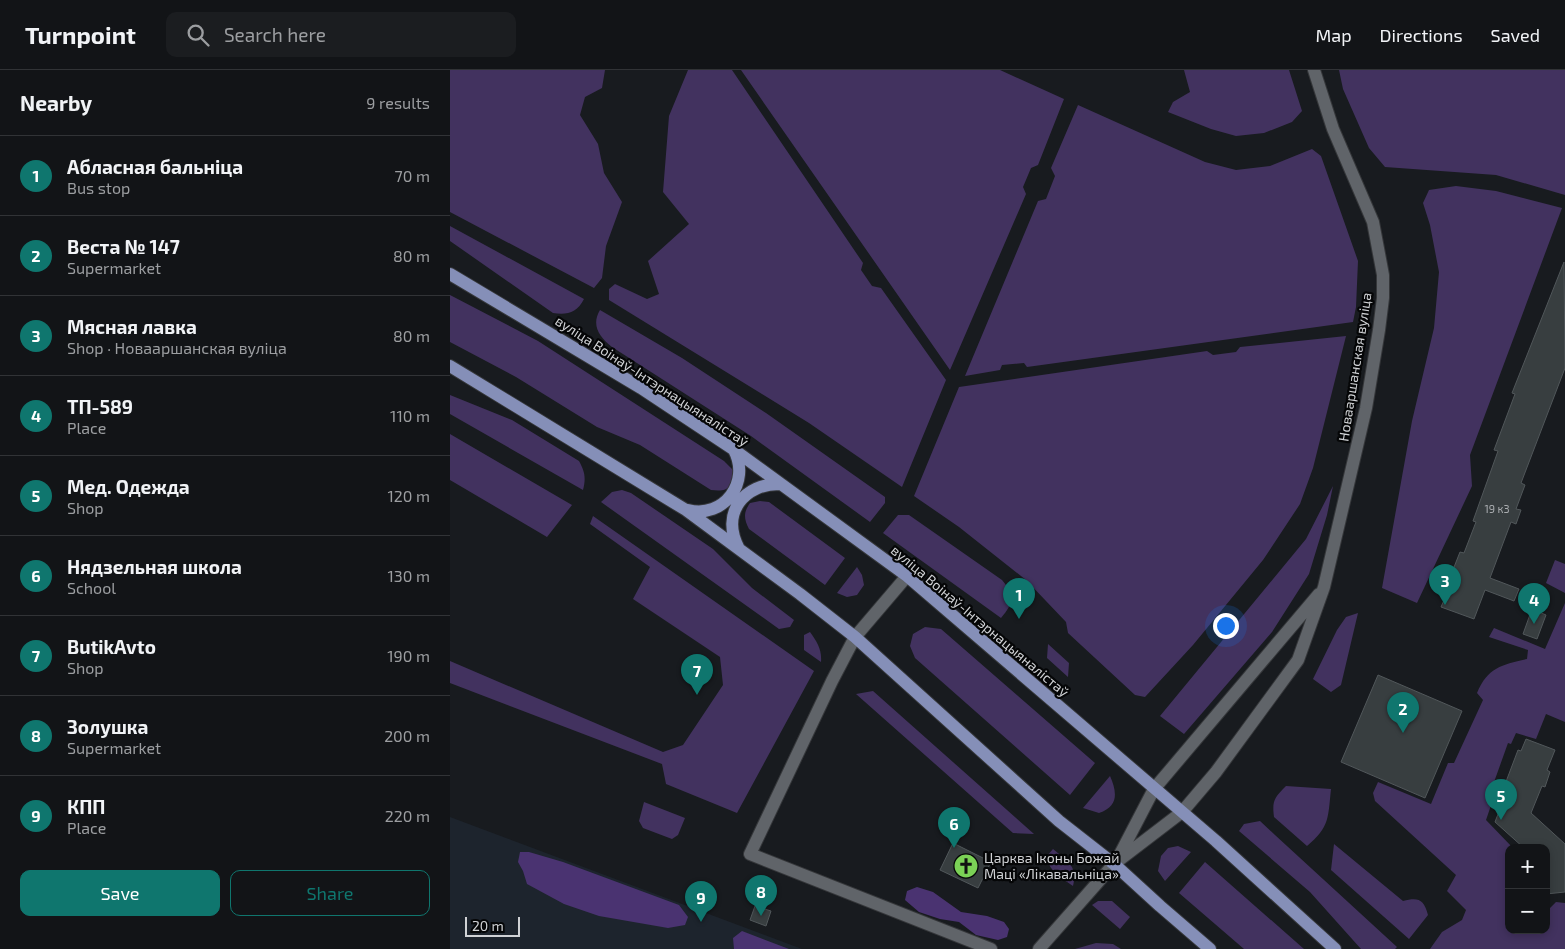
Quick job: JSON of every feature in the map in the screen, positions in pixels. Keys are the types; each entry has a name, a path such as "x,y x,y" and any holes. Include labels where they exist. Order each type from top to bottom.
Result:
{"main road":[{"name":"вуліца Воінаў-Інтэрнацыяналістаў","path":"450,274 641,388 733,449 907,576 1216,841 1335,949"},
{"path":"450,366 686,510 855,637 1059,821 1114,864 1210,949"},
{"path":"686,510 695,512 714,510 729,499 735,491 740,474 740,465 733,449"},
{"path":"739,549 735,541 732,523 737,506 742,498 760,486 781,484"}],"street":[{"name":"Новааршанская вуліца","path":"1114,864 1182,812 1222,765 1298,660 1324,587 1366,408 1379,330 1383,298 1383,275 1373,222 1333,129 1314,70"},
{"path":"907,576 855,637 750,854 991,949"},
{"name":"Новааршанская вуліца","path":"1114,864 1154,789 1324,587"},
{"path":"1039,949 1114,864"}],"shaded area":[{"path":"450,70 605,70 602,88 585,97 580,115 598,144 604,173 622,202 606,246 602,278 594,288 450,212"},
{"path":"688,70 732,70 863,263 861,270 872,286 881,288 946,380 902,487 809,423 609,300 609,289 615,284 647,299 659,294 648,261 689,224 663,192 669,116"},
{"path":"741,70 1000,70 1064,99 1038,165 1031,168 1023,187 1026,194 950,370"},
{"path":"1184,70 1289,70 1302,111 1292,122 1264,133 1236,136 1211,129 1168,112 1173,102 1190,92"},
{"path":"1339,70 1565,70 1565,195 1496,175 1385,167 1369,148 1343,89"},
{"path":"1078,105 1205,162 1236,170 1270,166 1312,149 1321,156 1358,261 1356,307 1353,322 1027,367 1024,363 1002,365 1000,370 965,376 1038,201 1046,199 1055,176 1051,168"},
{"path":"1456,186 1496,191 1562,208 1470,455 1472,486 1417,603 1382,588 1412,421 1434,328 1439,272 1430,225 1423,203 1429,190"},
{"path":"450,226 584,299 571,312 563,314 553,313 450,241"},
{"path":"450,295 538,341 724,461 733,470 731,485 722,490 711,490 640,445 597,427 516,377 450,342"},
{"path":"600,310 682,358 766,413 885,497 885,503 870,522 751,436 612,347 603,339 596,326 597,315"},
{"path":"1346,336 1313,468 1300,504 1263,560 1193,645 1145,697 1135,695 1068,633 1066,622 1026,580 959,527 914,496 959,387 1207,351 1213,355 1236,352 1240,347"},
{"path":"450,395 512,420 579,461 584,475 583,490 450,414"},
{"path":"450,434 572,505 547,537 450,480"},
{"path":"1333,486 1327,515 1309,574 1272,632 1184,734 1160,716 1306,539"},
{"path":"622,490 631,493 713,549 752,588 794,620 790,627 779,629 601,502 612,492"},
{"path":"769,502 845,558 825,585 749,529 745,519 746,510 750,503"},
{"path":"898,515 909,515 1002,580 1009,590 1011,599 1008,608 1001,618 883,533"},
{"path":"593,516 814,671 737,813 666,784 662,764 450,683 450,661 663,752 683,745 723,685 720,657 633,599 650,567 590,524"},
{"path":"1555,560 1565,564 1565,593 1546,583"},
{"path":"857,567 862,575 864,585 857,595 847,597 837,593"},
{"path":"1565,603 1565,722 1546,714 1536,739 1516,733 1511,744 1508,743 1493,785 1497,788 1486,820 1509,844 1505,844 1505,934 1550,934 1550,908 1556,902 1565,903 1565,949 1430,949 1442,932 1462,920 1466,910 1447,891 1456,875 1375,801 1373,793 1378,782 1431,804 1448,763 1454,763 1483,700 1477,693 1481,684 1497,668 1527,659 1528,650 1489,637 1494,628 1545,649"},
{"path":"1358,613 1341,685 1331,692 1313,679 1337,630 1346,617"},
{"path":"925,627 941,629 1095,763 1070,795 915,658 910,646 913,634"},
{"path":"810,632 820,649 821,662 804,650 804,635"},
{"path":"1048,644 1069,663 1068,677 1047,658"},
{"path":"873,691 1034,834 1013,833 856,694"},
{"path":"1110,776 1115,798 1110,807 1099,813 1083,808"},
{"path":"1286,786 1331,789 1324,827 1307,846 1274,817 1273,807 1275,800"},
{"path":"644,802 685,818 678,835 672,839 643,828 639,821"},
{"path":"450,817 802,949 450,949"},
{"path":"1260,821 1397,947 1395,949 1361,949 1310,892 1239,831 1244,824"},
{"path":"1334,844 1403,901 1416,899 1422,902 1428,915 1409,939 1331,870"},
{"path":"1178,846 1191,852 1165,881 1158,871 1161,856 1168,848"},
{"path":"1053,849 1067,860 1073,868 1073,886 1052,870 1047,856"},
{"path":"520,852 529,852 563,862 679,905 688,917 685,925 668,928 599,916 564,904 527,884 518,862"},
{"path":"1205,862 1304,949 1244,949 1179,893"},
{"path":"917,887 933,892 961,912 987,916 1004,922 1009,929 1007,937 998,940 976,935 959,922 940,919 919,912 905,900 907,891"},
{"path":"1098,901 1112,901 1130,917 1120,929 1092,905"},
{"path":"742,931 789,949 734,949 733,938"},
{"path":"1096,943 1113,944 1121,949 1075,949"}],"building":[{"path":"1564,262 1565,368 1521,483 1525,485 1516,509 1521,510 1516,524 1511,522 1490,578 1519,589 1514,601 1485,590 1474,619 1441,607 1448,591 1445,590 1460,552 1464,553 1476,522 1473,521 1498,451 1494,450 1515,394 1512,393"},
{"path":"1532,609 1546,615 1537,639 1523,634"},
{"path":"1378,675 1462,711 1425,798 1341,762"},
{"path":"1526,739 1555,750 1547,770 1550,772 1545,787 1542,786 1531,813 1565,844 1565,892 1550,894 1550,844 1520,844 1495,822 1508,788 1504,787 1518,750 1521,751"},
{"name":"Царква Іконы Божай Маці «Лікавальніца»","path":"953,843 991,862 978,888 940,870"},
{"path":"755,906 771,911 766,926 750,920"}],"place":[{"name":"Мясная лавка","path":"1445,605"},
{"name":"Абласная бальніца","path":"1019,619"},
{"name":"ТП-589","path":"1534,624"},
{"name":"ButikAvto","path":"697,695"},
{"name":"Веста № 147","path":"1403,733"},
{"name":"Мед. Одежда","path":"1501,820"},
{"name":"Нядзельная школа","path":"954,848"},
{"name":"Царква Іконы Божай Маці «Лікавальніца»","path":"966,866"},
{"name":"Золушка","path":"761,916"},
{"name":"КПП","path":"701,922"}]}
